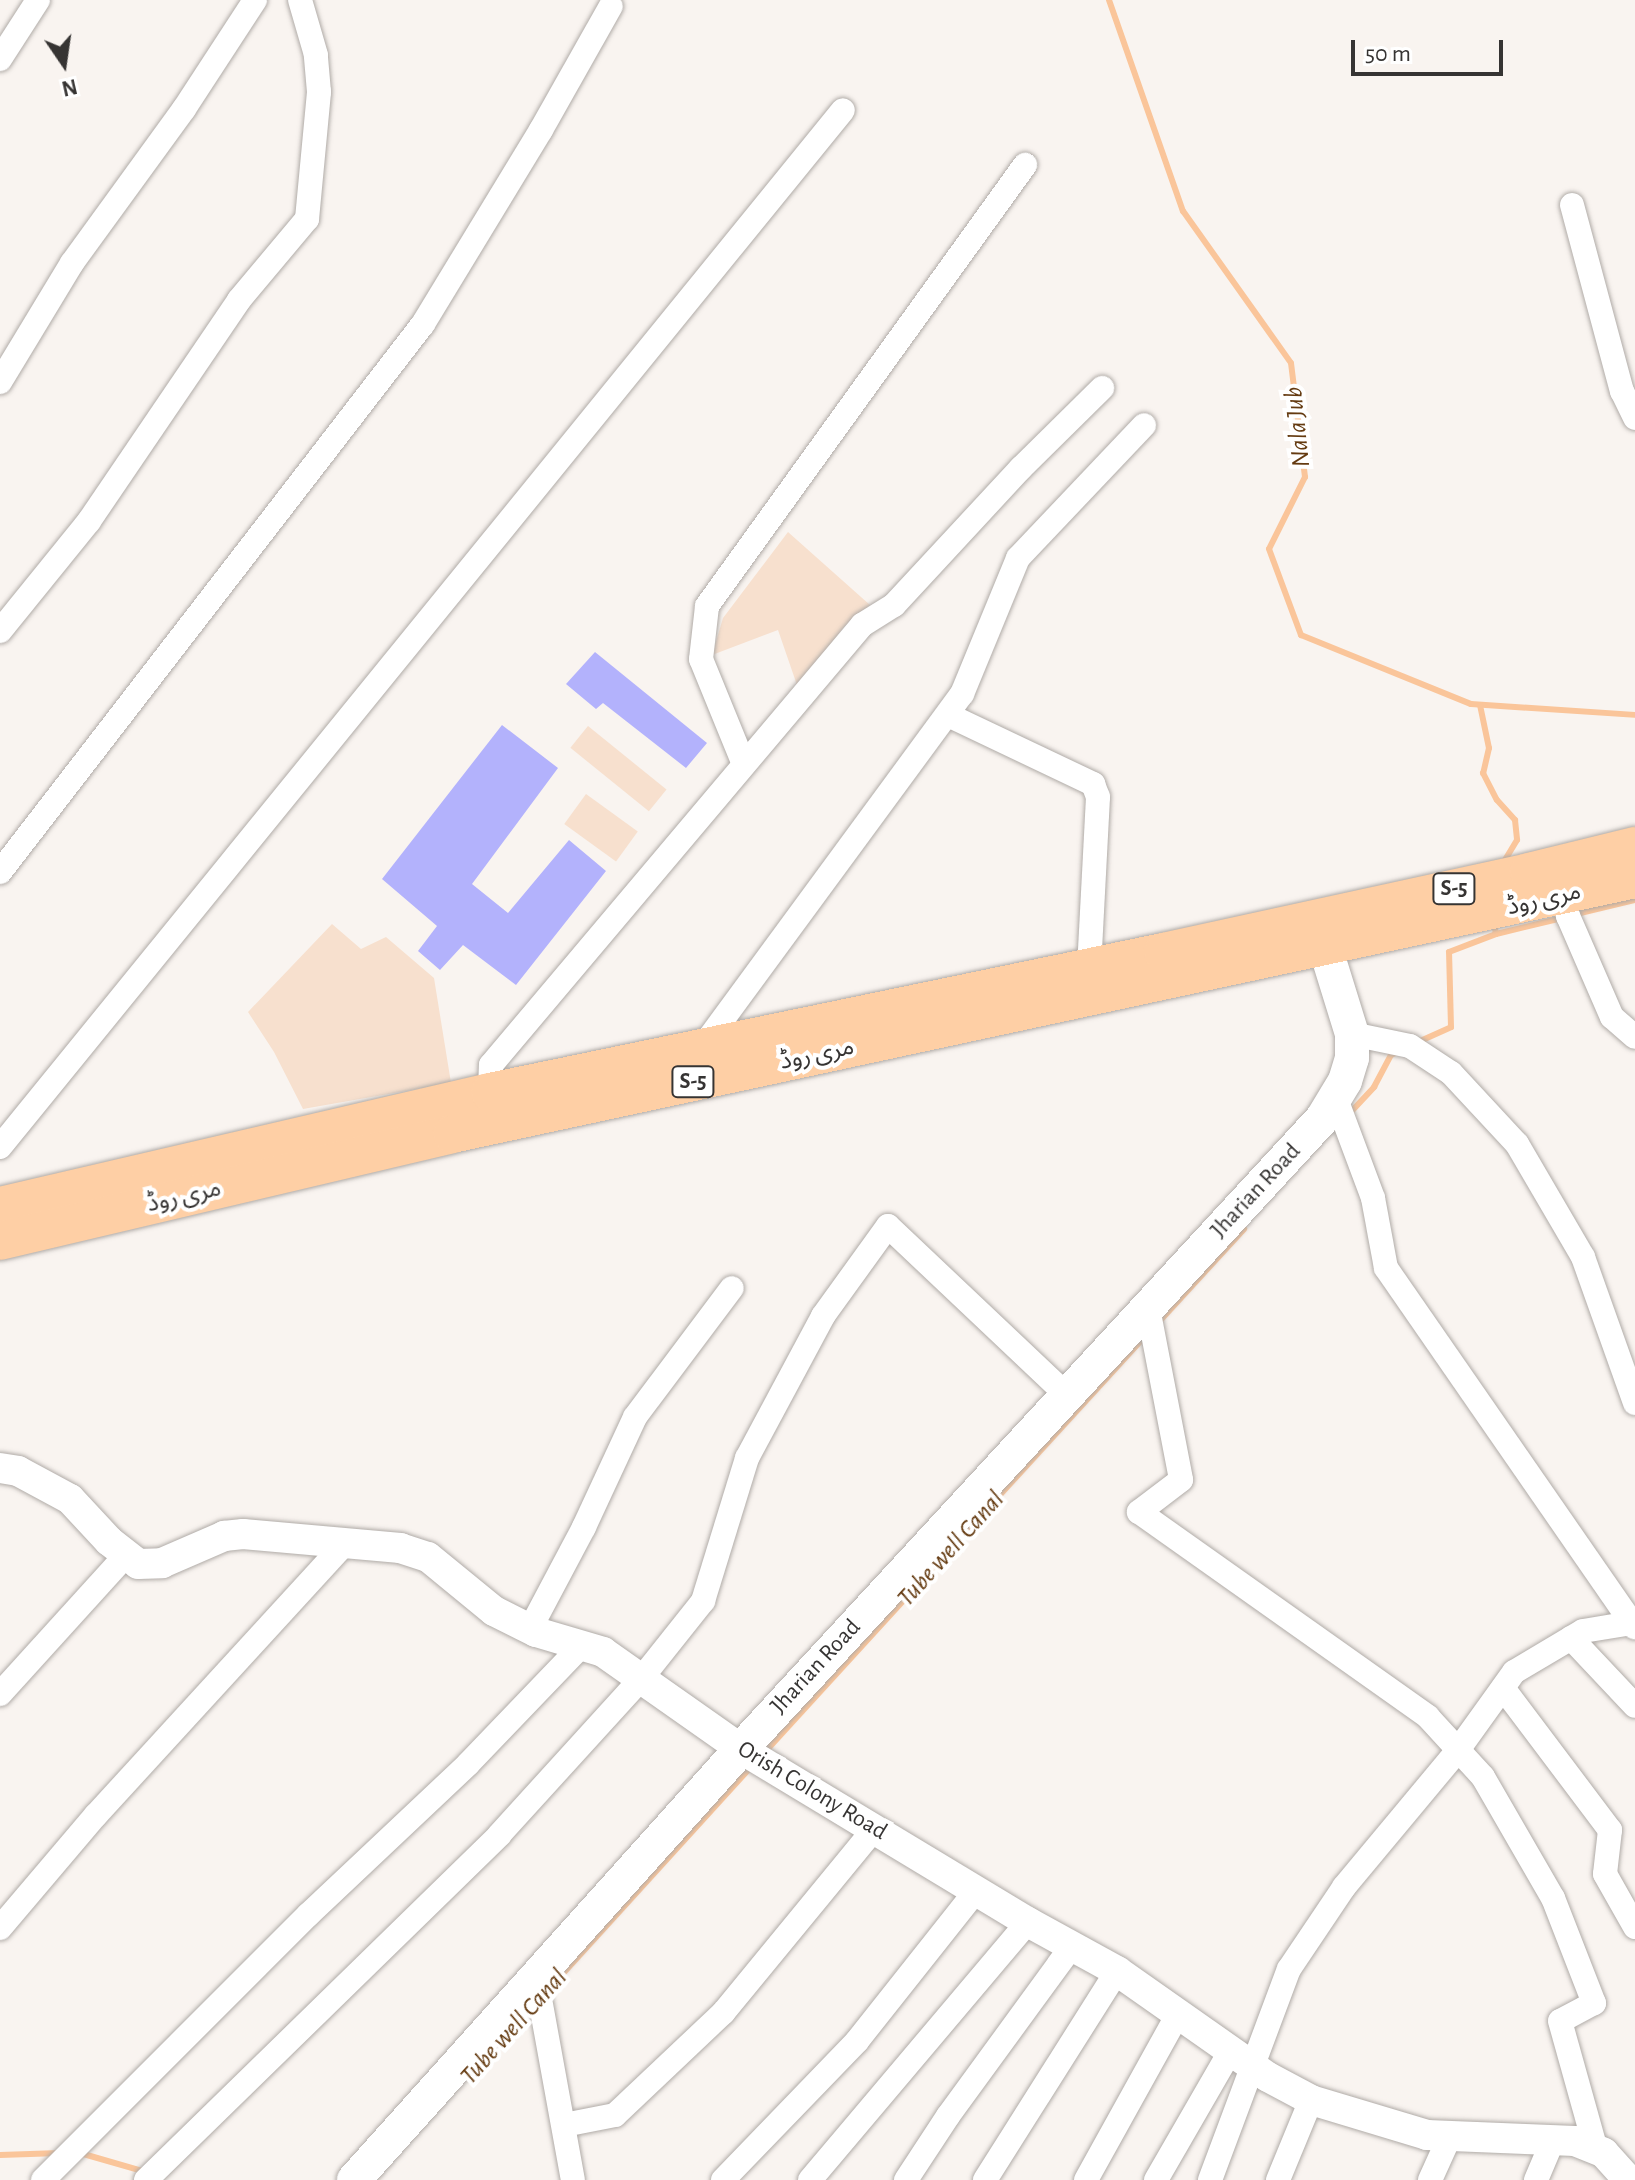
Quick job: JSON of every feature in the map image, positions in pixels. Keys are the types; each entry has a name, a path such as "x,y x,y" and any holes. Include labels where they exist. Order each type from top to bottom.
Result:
{"main road":[{"name":"مری روڈ","path":"1543,890 1635,846"},
{"name":"مری روڈ","path":"0,1206 316,1149 988,1004 1089,968 1543,890 1635,879"},
{"name":"مری روڈ","path":"0,1241 316,1149 490,1092 701,1049 1325,947 1384,919"},
{"name":"Jharian Road","path":"354,2180 741,1749 1322,1119 1336,1099 1352,1058 1352,1034 1325,947"}],"street":[{"path":"0,59 38,0"},
{"path":"0,382 60,281 184,109 255,0"},
{"path":"0,631 89,521 239,300 307,219 319,92 316,55 300,0"},
{"path":"0,872 423,324 541,130 611,6"},
{"path":"0,1147 843,110"},
{"path":"743,762 701,659 707,606 1025,165"},
{"path":"1572,205 1622,391 1635,418"},
{"path":"490,1092 491,1065 743,762 862,625 894,605 1021,468 1102,388"},
{"path":"701,1049 962,694 1018,558 1144,425"},
{"path":"948,715 1093,784 1098,797 1089,968"},
{"path":"1543,890 1568,916 1612,1017 1635,1037"},
{"path":"1352,1034 1410,1046 1451,1073 1517,1144 1583,1257 1635,1403"},
{"path":"1156,2180 1242,2058 1289,1969 1344,1887 1458,1750 1514,1672 1583,1631 1634,1625 1386,1268 1373,1198 1336,1099"},
{"path":"146,2180 499,1835 641,1679 703,1601 747,1458 823,1316 888,1226 1067,1395"},
{"path":"530,1629 584,1527 635,1417 732,1288"},
{"path":"1148,1308 1181,1480 1139,1512 1428,1717 1483,1777 1553,1898 1594,2003 1560,2021 1596,2150"},
{"path":"0,1468 18,1471 70,1499 126,1555 0,1694"},
{"name":"Orish Colony Road","path":"126,1555 138,1564 162,1563 224,1536 243,1534 400,1548 428,1557 494,1611 530,1629 603,1652 741,1749 1028,1922 1117,1971 1242,2058 1311,2100 1427,2135 1575,2141 1604,2153 1628,2180"},
{"path":"0,1928 96,1815 346,1542"},
{"path":"1571,1638 1635,1706"},
{"path":"43,2180 308,1915 468,1764 583,1644"},
{"path":"1503,1688 1610,1830 1605,1874 1635,1927"},
{"path":"564,2125 615,2115 712,2023 803,1920 874,1829"},
{"path":"723,2180 857,2041 976,1891"},
{"path":"810,2180 1028,1922"},
{"path":"906,2180 948,2116 1072,1946"},
{"path":"985,2180 1117,1971"},
{"path":"536,1977 573,2180"},
{"path":"1086,2180 1179,2012"},
{"path":"1210,2180 1242,2058"},
{"path":"1278,2180 1311,2100"},
{"path":"1430,2180 1450,2136"},
{"path":"1536,2180 1553,2140"}],"shaded area":[{"path":"788,532 870,605 843,628 798,688 778,630 712,655 723,618"},
{"path":"588,726 666,790 649,811 570,748"},
{"path":"586,794 638,832 616,862 564,824"},
{"path":"332,924 361,949 386,937 434,978 451,1083 303,1109 274,1052 248,1012"}],"building":[{"path":"595,652 707,743 686,768 603,703 596,709 566,684"},
{"path":"502,725 558,768 472,884 508,913 569,840 606,871 516,985 463,945 440,970 418,951 437,926 382,879"}],"waterway":[{"name":"Nala Jub","path":"1109,0 1183,211 1291,363 1305,477 1269,549 1301,635 1471,704 1635,715"},
{"path":"1480,705 1489,748 1483,773 1497,800 1515,820 1517,840 1504,862"},
{"path":"1572,915 1635,900"},
{"path":"1494,922 1496,934 1562,918"},
{"name":"Tube well Canal","path":"1418,1042 1451,1027 1449,952 1496,934"},
{"name":"Tube well Canal","path":"1349,1114 1374,1087 1391,1055 1397,1052"},
{"name":"Tube well Canal","path":"1157,1324 1244,1229"},
{"name":"Tube well Canal","path":"765,1752 1146,1335"},
{"name":"Tube well Canal","path":"547,1991 752,1766"},
{"path":"0,2155 60,2153"},
{"path":"80,2153 146,2172"}]}
